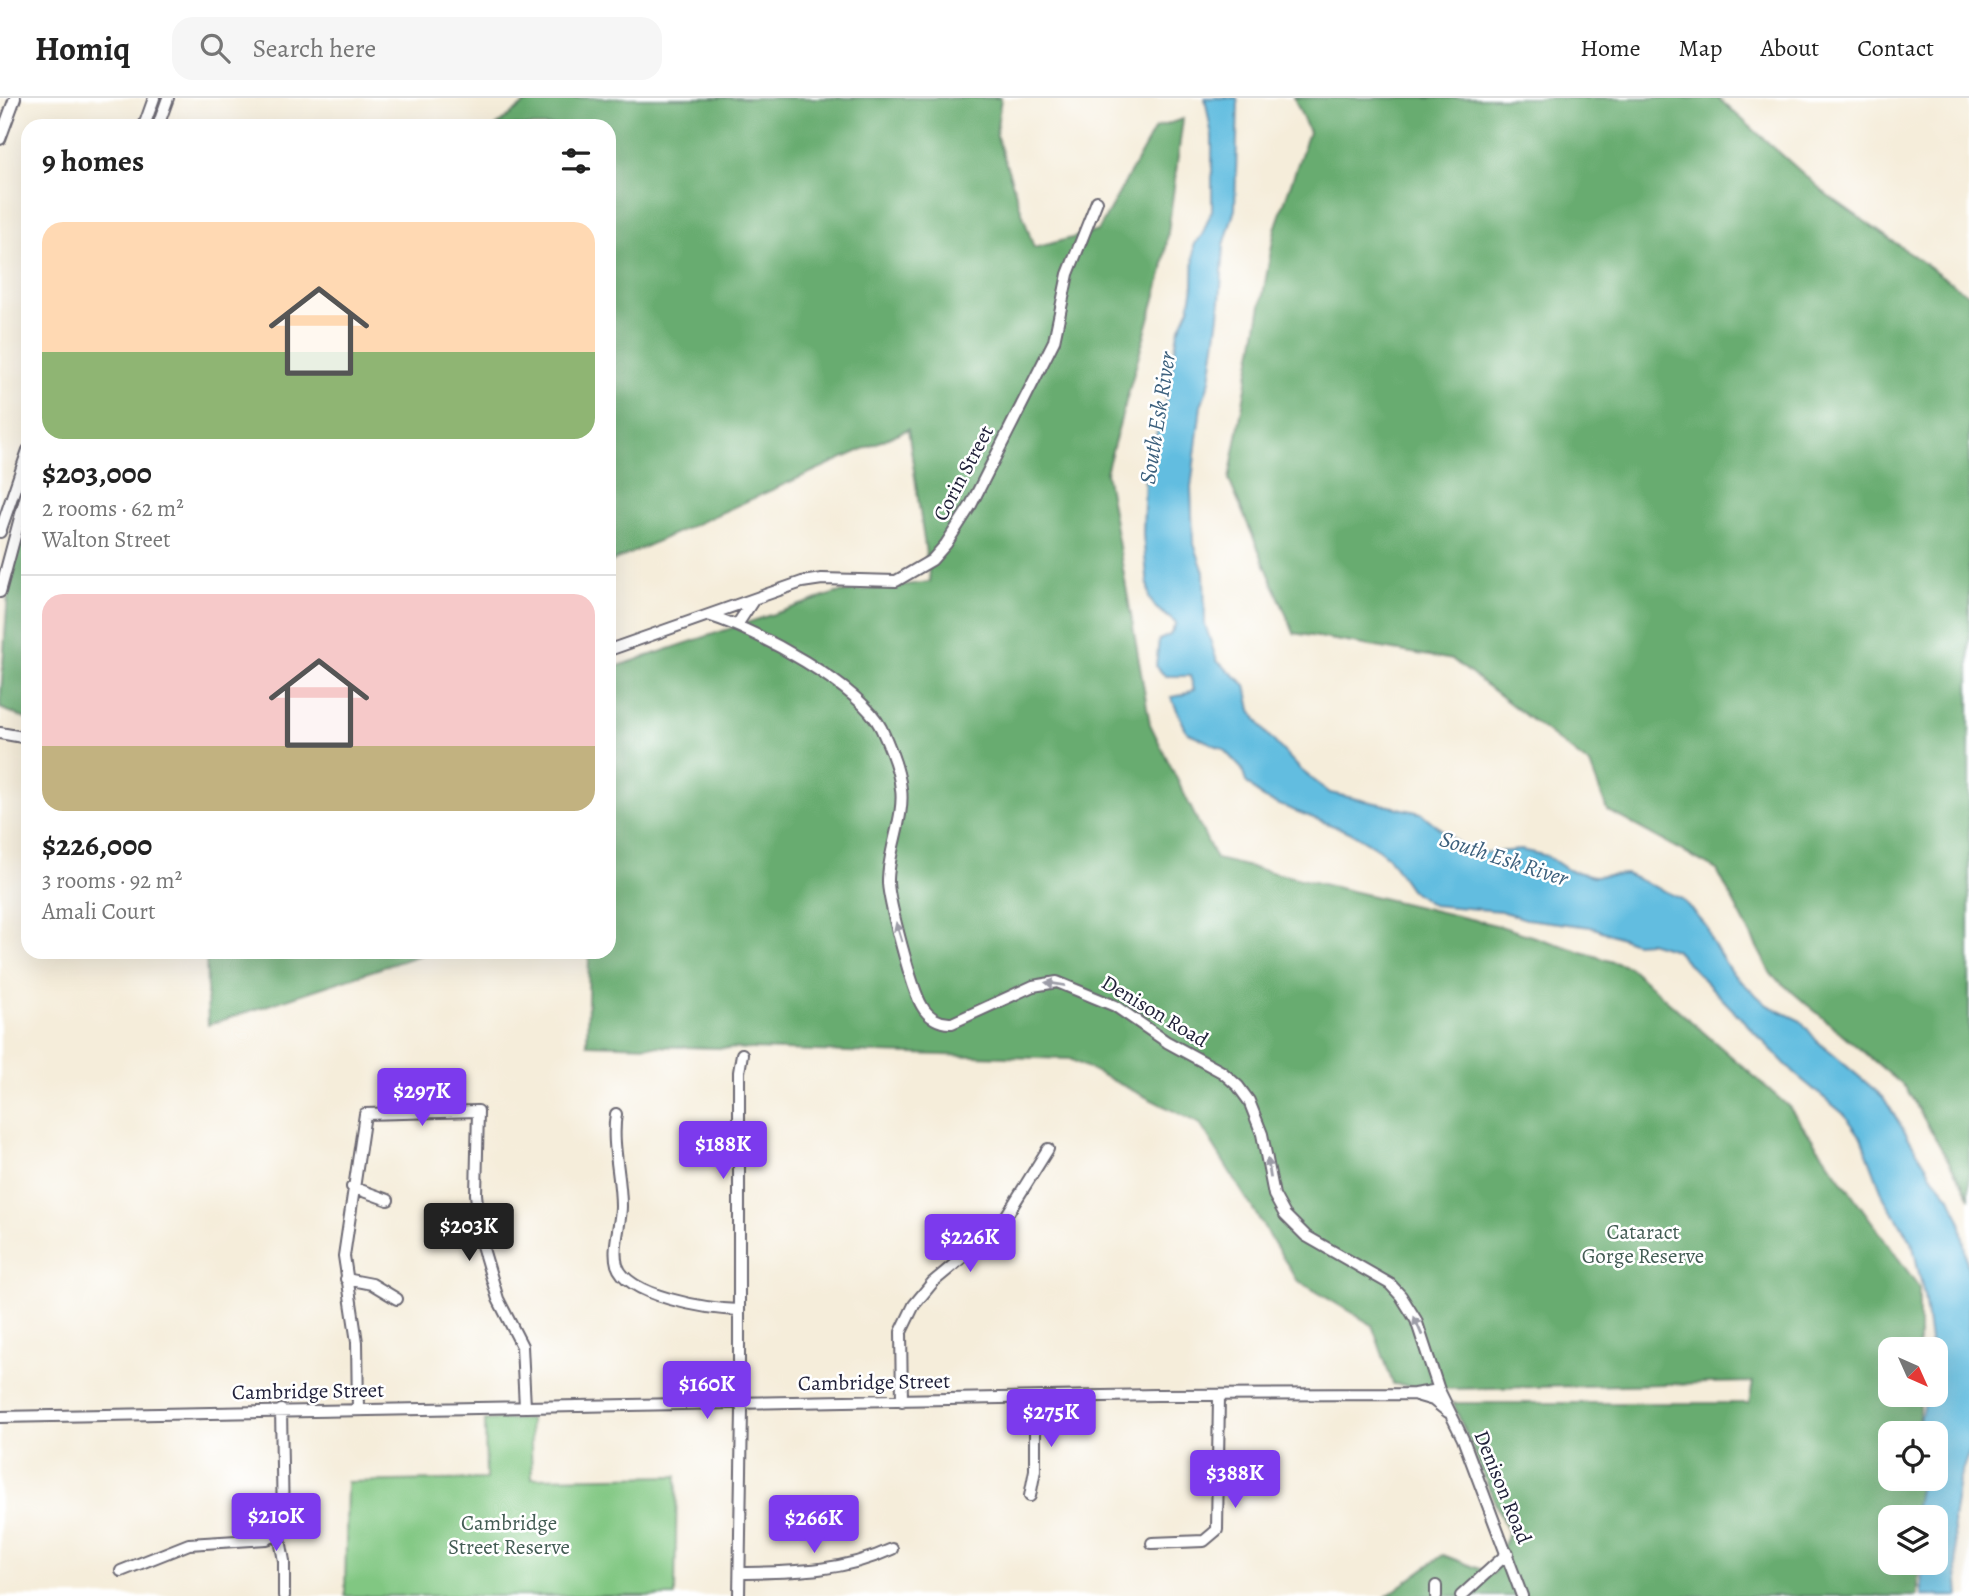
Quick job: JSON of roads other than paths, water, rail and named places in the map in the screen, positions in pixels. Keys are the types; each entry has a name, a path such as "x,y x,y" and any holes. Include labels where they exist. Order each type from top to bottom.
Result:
{"street":[{"path":"0,139 15,98"},
{"path":"146,119 154,98"},
{"path":"160,119 168,98"},
{"name":"Corin Street","path":"616,648 802,582 822,579 896,581 932,560 946,544 971,505 1054,341 1068,274 1097,201"},
{"path":"0,531 21,470"},
{"path":"0,592 21,514"},
{"path":"737,625 754,599"},
{"name":"Denison Road","path":"710,616 737,625 788,653 858,699 881,730 902,790 891,852 889,894 922,1007 943,1024 952,1023 1033,986 1057,982 1100,998 1167,1042 1222,1072 1238,1086 1249,1101 1266,1151 1274,1195 1285,1215 1306,1236 1373,1272 1401,1296 1416,1320 1439,1390 1452,1415 1508,1553 1522,1596"},
{"path":"0,733 21,737"},
{"path":"739,1596 739,1072 742,1054"},
{"path":"358,1410 357,1342 346,1279 345,1240 365,1114 478,1111 476,1186 481,1242 498,1299 522,1346 525,1407"},
{"path":"616,1114 613,1145 621,1208 616,1256 620,1271 635,1285 684,1303 739,1310"},
{"path":"902,1401 901,1332 914,1305 933,1282 994,1234 1048,1149"},
{"path":"352,1188 388,1200"},
{"path":"346,1279 358,1279 372,1284 397,1298"},
{"name":"Cambridge Street","path":"0,1417 281,1410 1414,1394 1439,1390"},
{"name":"Cambridge Street","path":"1414,1394 1433,1400 1452,1415"},
{"path":"1152,1543 1204,1541 1217,1530 1219,1396"},
{"path":"1030,1496 1035,1470 1035,1398"},
{"path":"281,1410 282,1523 279,1534 284,1561 284,1596"},
{"path":"121,1571 189,1544 267,1539 279,1534"},
{"path":"740,1573 816,1571 869,1560 892,1549"},
{"path":"1461,1596 1508,1553"}],"water":[{"name":"South Esk River","path":"1205,98 1237,98 1235,209 1224,245 1219,316 1210,380 1201,406 1191,488 1193,541 1204,572 1205,624 1217,661 1246,685 1251,710 1266,733 1301,770 1330,793 1421,813 1460,845 1484,853 1521,850 1547,856 1568,870 1594,876 1626,874 1682,899 1707,927 1711,940 1731,972 1767,1005 1801,1021 1817,1041 1883,1097 1933,1177 1950,1197 1960,1220 1969,1275 1969,1452 1959,1480 1953,1519 1959,1596 1922,1596 1921,1575 1948,1575 1948,1505 1916,1505 1919,1491 1948,1491 1948,1421 1920,1421 1923,1407 1948,1407 1948,1337 1929,1337 1924,1295 1912,1242 1884,1198 1861,1137 1845,1115 1795,1074 1675,950 1649,942 1635,943 1591,927 1526,919 1501,911 1432,905 1410,889 1388,857 1378,849 1352,833 1264,799 1246,782 1242,769 1223,749 1187,732 1171,697 1194,689 1190,676 1165,676 1156,666 1159,640 1170,635 1176,623 1156,608 1149,598 1143,535 1145,471 1164,409 1178,332 1189,308 1193,287 1194,245 1202,235 1212,210 1212,136"}],"park label":[{"name":"Cataract Gorge Reserve","path":"1643,1244"},
{"name":"Cambridge Street Reserve","path":"509,1535"}]}
